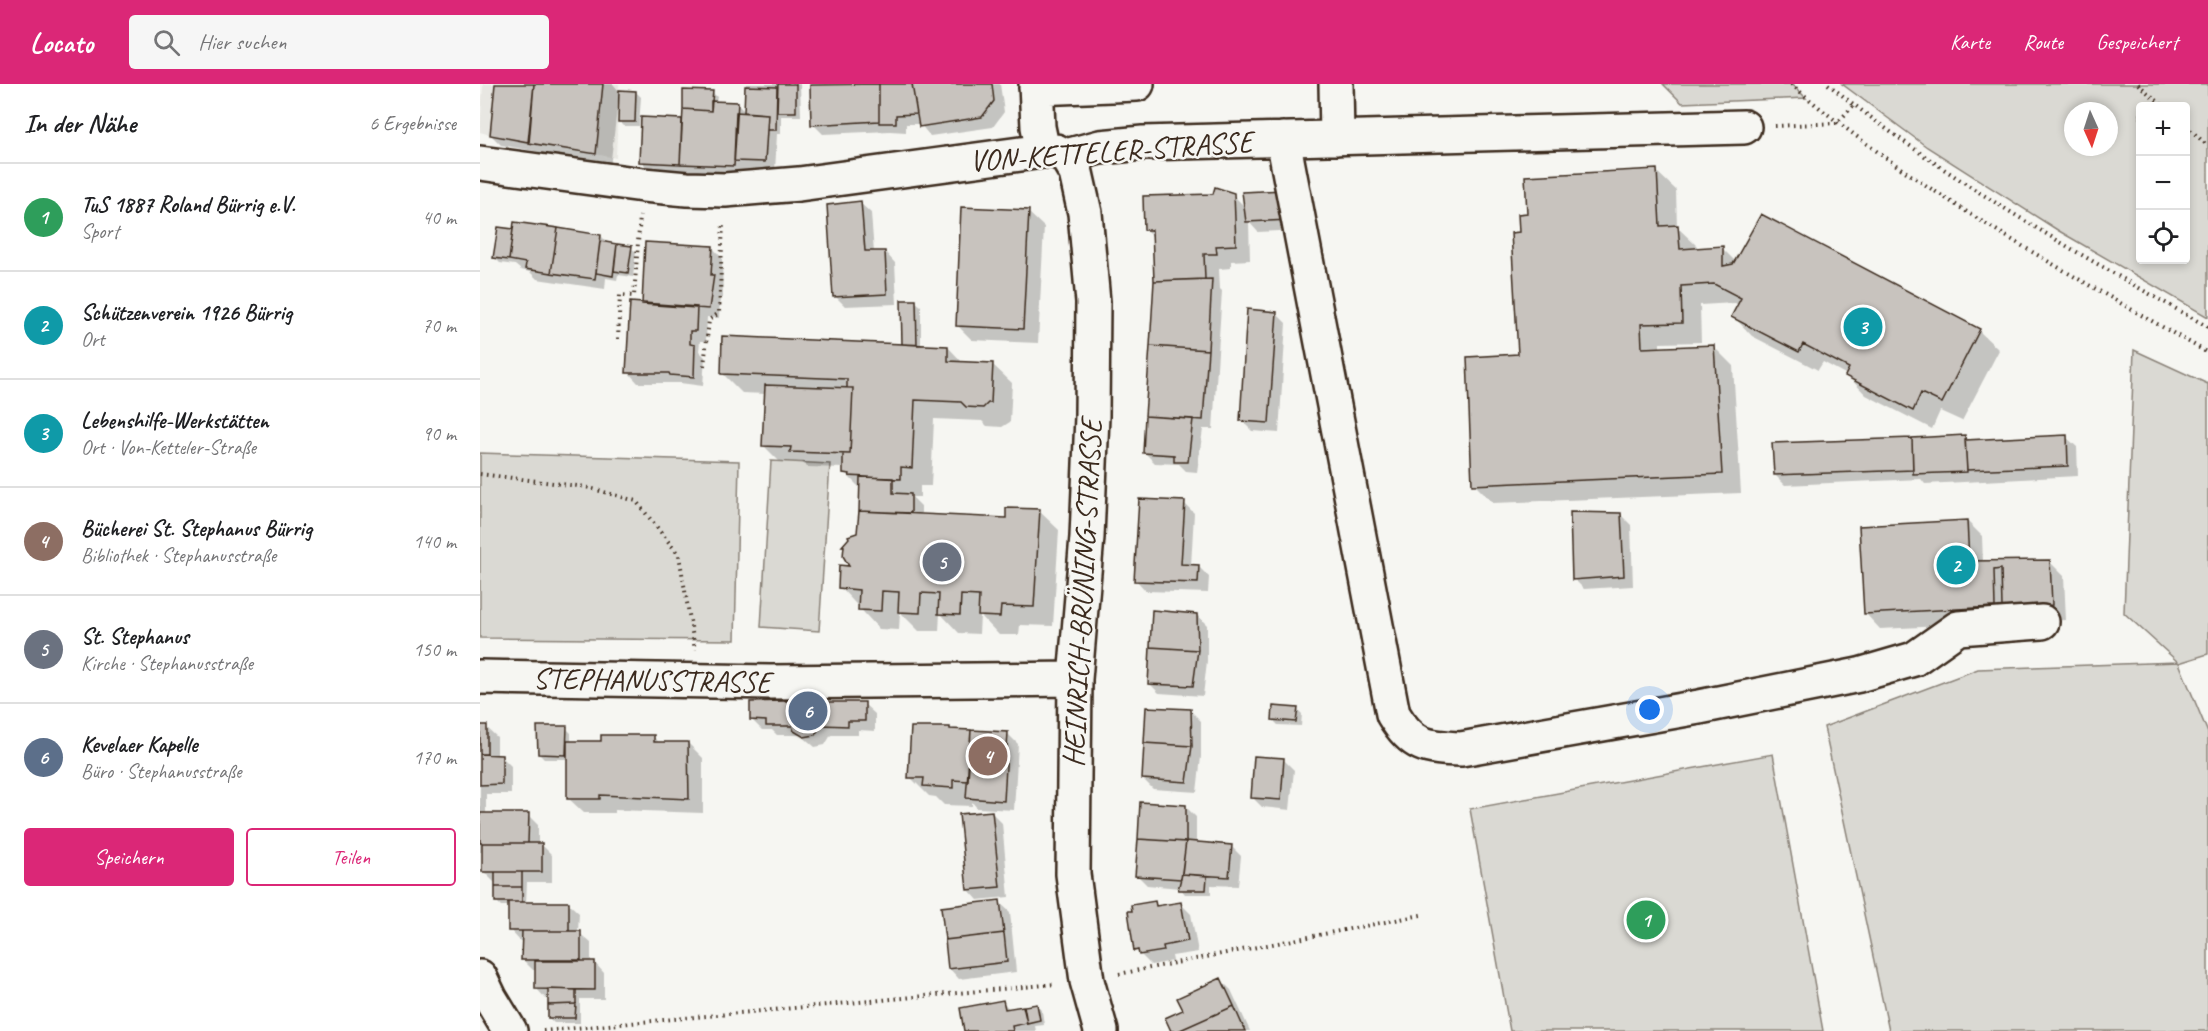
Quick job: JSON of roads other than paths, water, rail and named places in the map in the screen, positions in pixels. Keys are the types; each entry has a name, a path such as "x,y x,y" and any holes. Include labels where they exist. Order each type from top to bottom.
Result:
{"street":[{"path":"1036,86 1137,84"},
{"path":"1336,84 1337,138"},
{"name":"HEINRICH-BRÜNING-STRASSE","path":"1036,86 1038,127 1055,154 1077,173 1085,213 1093,302 1092,416 1087,537 1075,679 1072,824 1073,874 1087,981 1101,1031"},
{"name":"VON-KETTELER-STRASSE","path":"480,163 643,185 725,190 799,184 1143,142 1744,127"},
{"path":"1283,139 1393,714 1403,732 1419,742 1438,748 1461,748 1699,707 1859,675 1914,659 1958,628 2042,622"},
{"name":"STEPHANUSSTRASSE","path":"480,677 770,682 1075,679"},
{"path":"480,977 510,1031"}],"place":[{"name":"Lebenshilfe-Werkstätten","path":"1863,327"},
{"name":"St. Stephanus","path":"942,562"},
{"name":"Schützenverein 1926 Bürrig","path":"1956,565"},
{"name":"Kevelaer Kapelle","path":"808,711"},
{"name":"Bücherei St. Stephanus Bürrig","path":"988,756"},
{"name":"TuS 1887 Roland Bürrig e.V.","path":"1646,920"}]}
